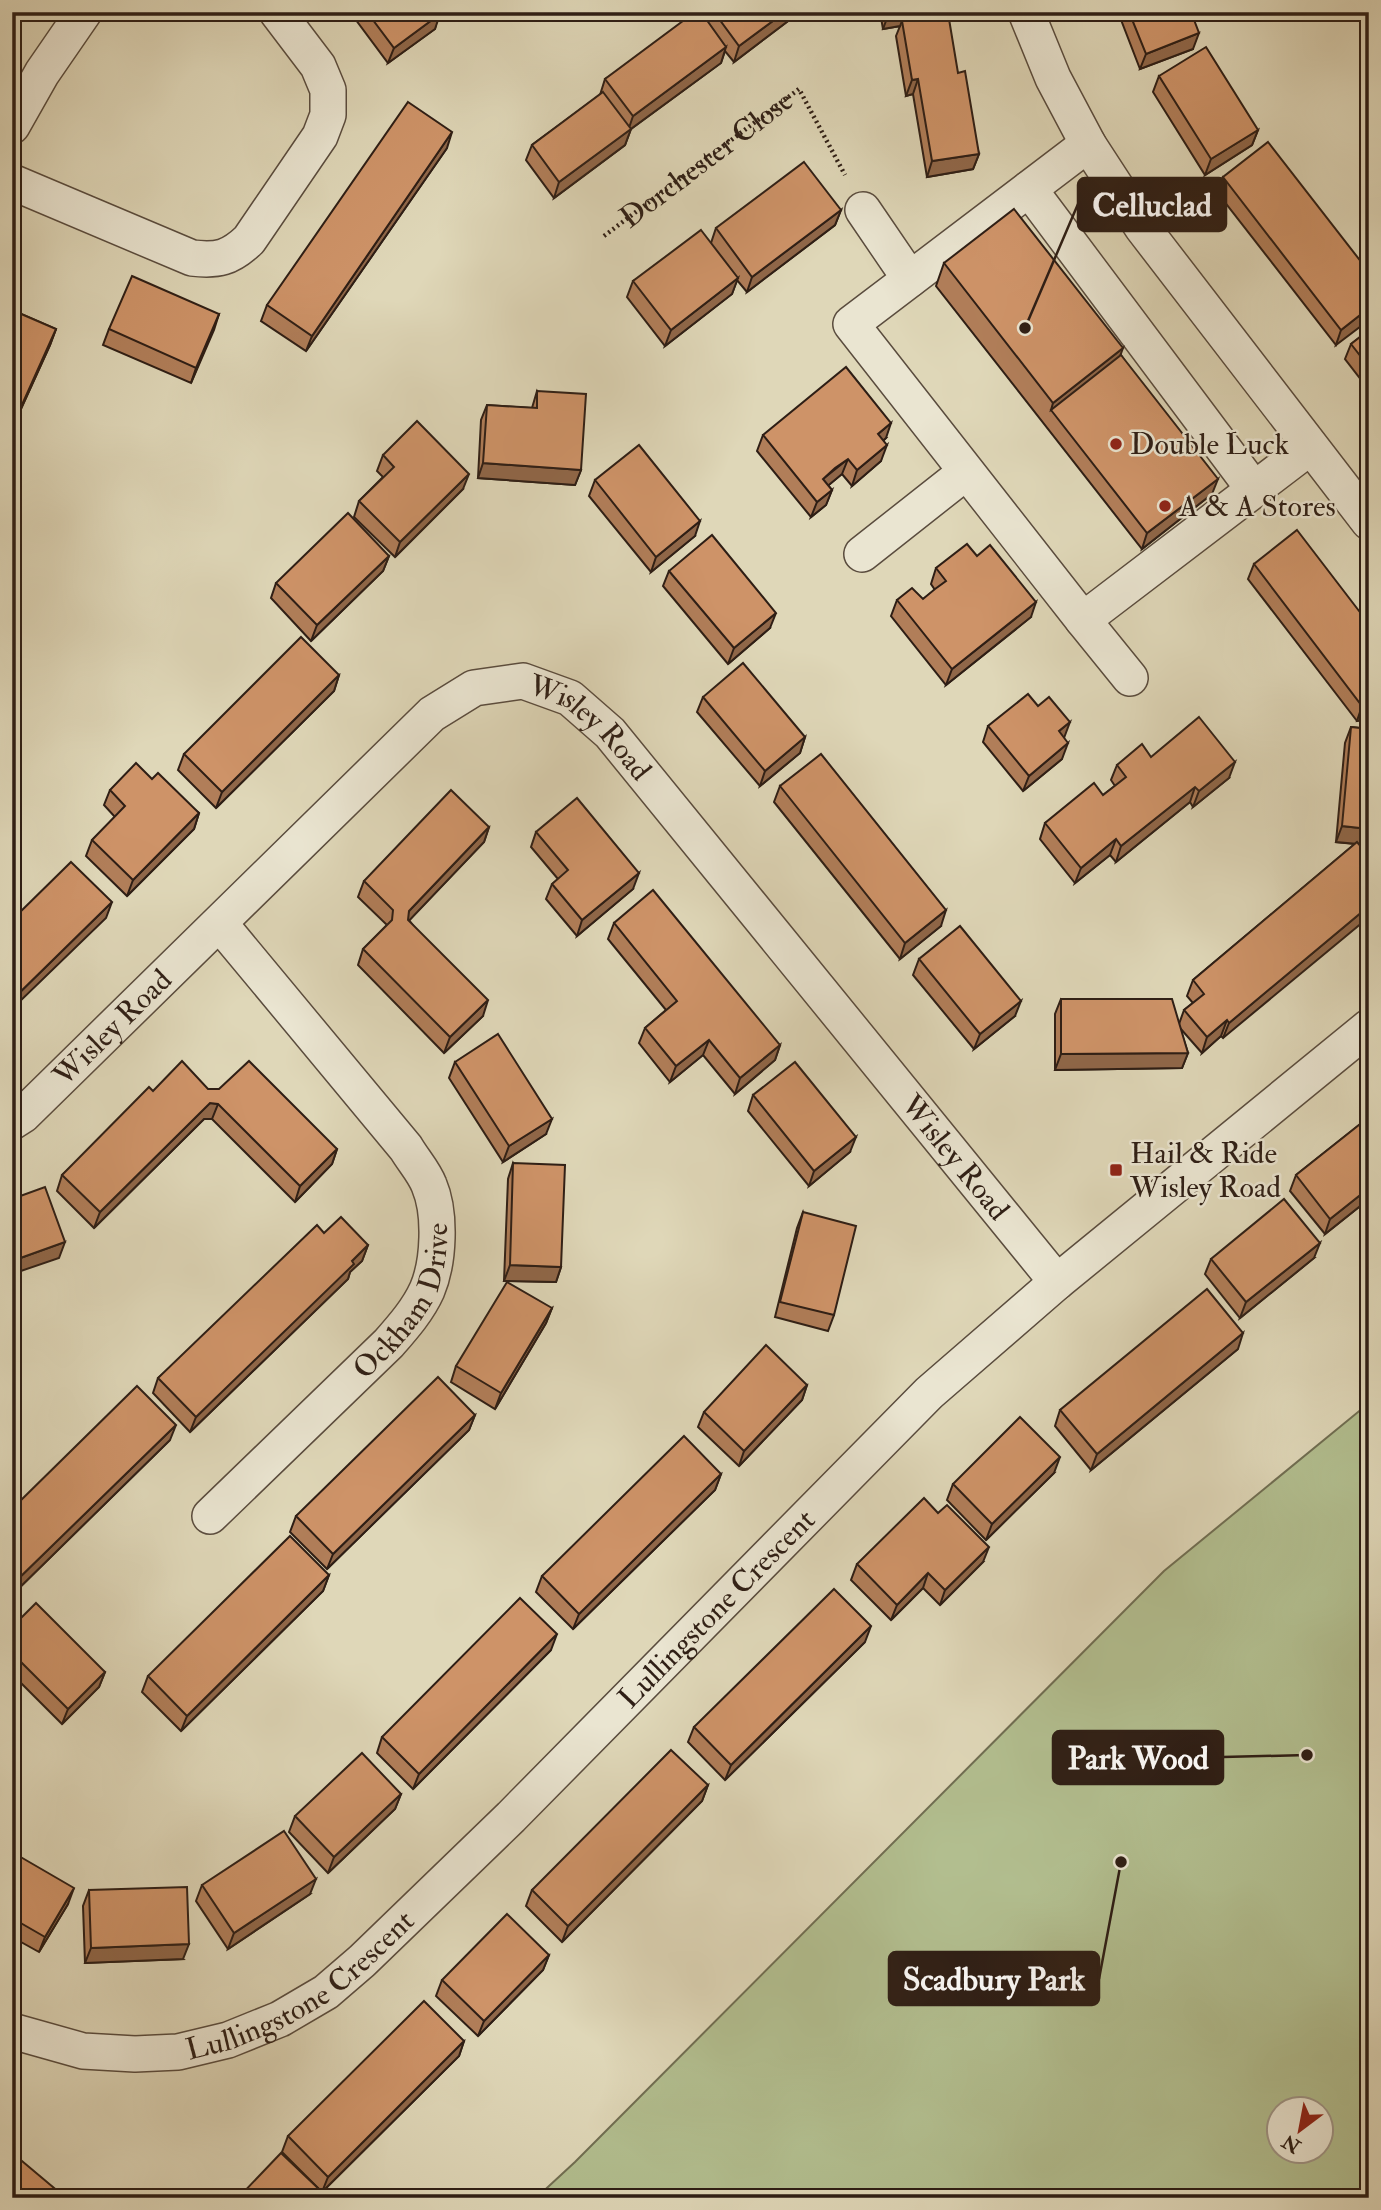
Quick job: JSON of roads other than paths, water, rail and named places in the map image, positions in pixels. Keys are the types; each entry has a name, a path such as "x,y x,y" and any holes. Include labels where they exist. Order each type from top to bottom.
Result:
{"street":[{"path":"12,126 42,73 84,12"},
{"path":"12,183 192,258 211,261 234,254 249,240 320,136 328,115 328,90 318,66 277,12"},
{"path":"1026,12 1053,78 1088,144 1142,227 1369,522"},
{"path":"1088,144 851,324 1130,678"},
{"path":"1029,188 1253,488"},
{"path":"863,210 909,279"},
{"path":"1083,620 1310,447"},
{"path":"862,555 966,472"},
{"name":"Wisley Road","path":"12,1122 23,1115 220,924 432,714 474,688 523,681 570,698 610,733 1057,1282"},
{"name":"Ockham Drive","path":"210,1516 389,1343 412,1317 427,1290 435,1256 437,1222 429,1184 406,1148 220,924"},
{"name":"Lullingstone Crescent","path":"12,2031 83,2051 135,2054 178,2052 241,2035 280,2019 326,1993 511,1817 929,1393 1057,1282 1369,1027"}],"place":[{"name":"Celluclad","path":"1025,328"},
{"name":"Double Luck","path":"1116,444"},
{"name":"A & A Stores","path":"1165,506"},
{"name":"Hail & Ride Wisley Road","path":"1116,1170"},
{"name":"Park Wood","path":"1307,1755"},
{"name":"Scadbury Park","path":"1121,1862"}]}
